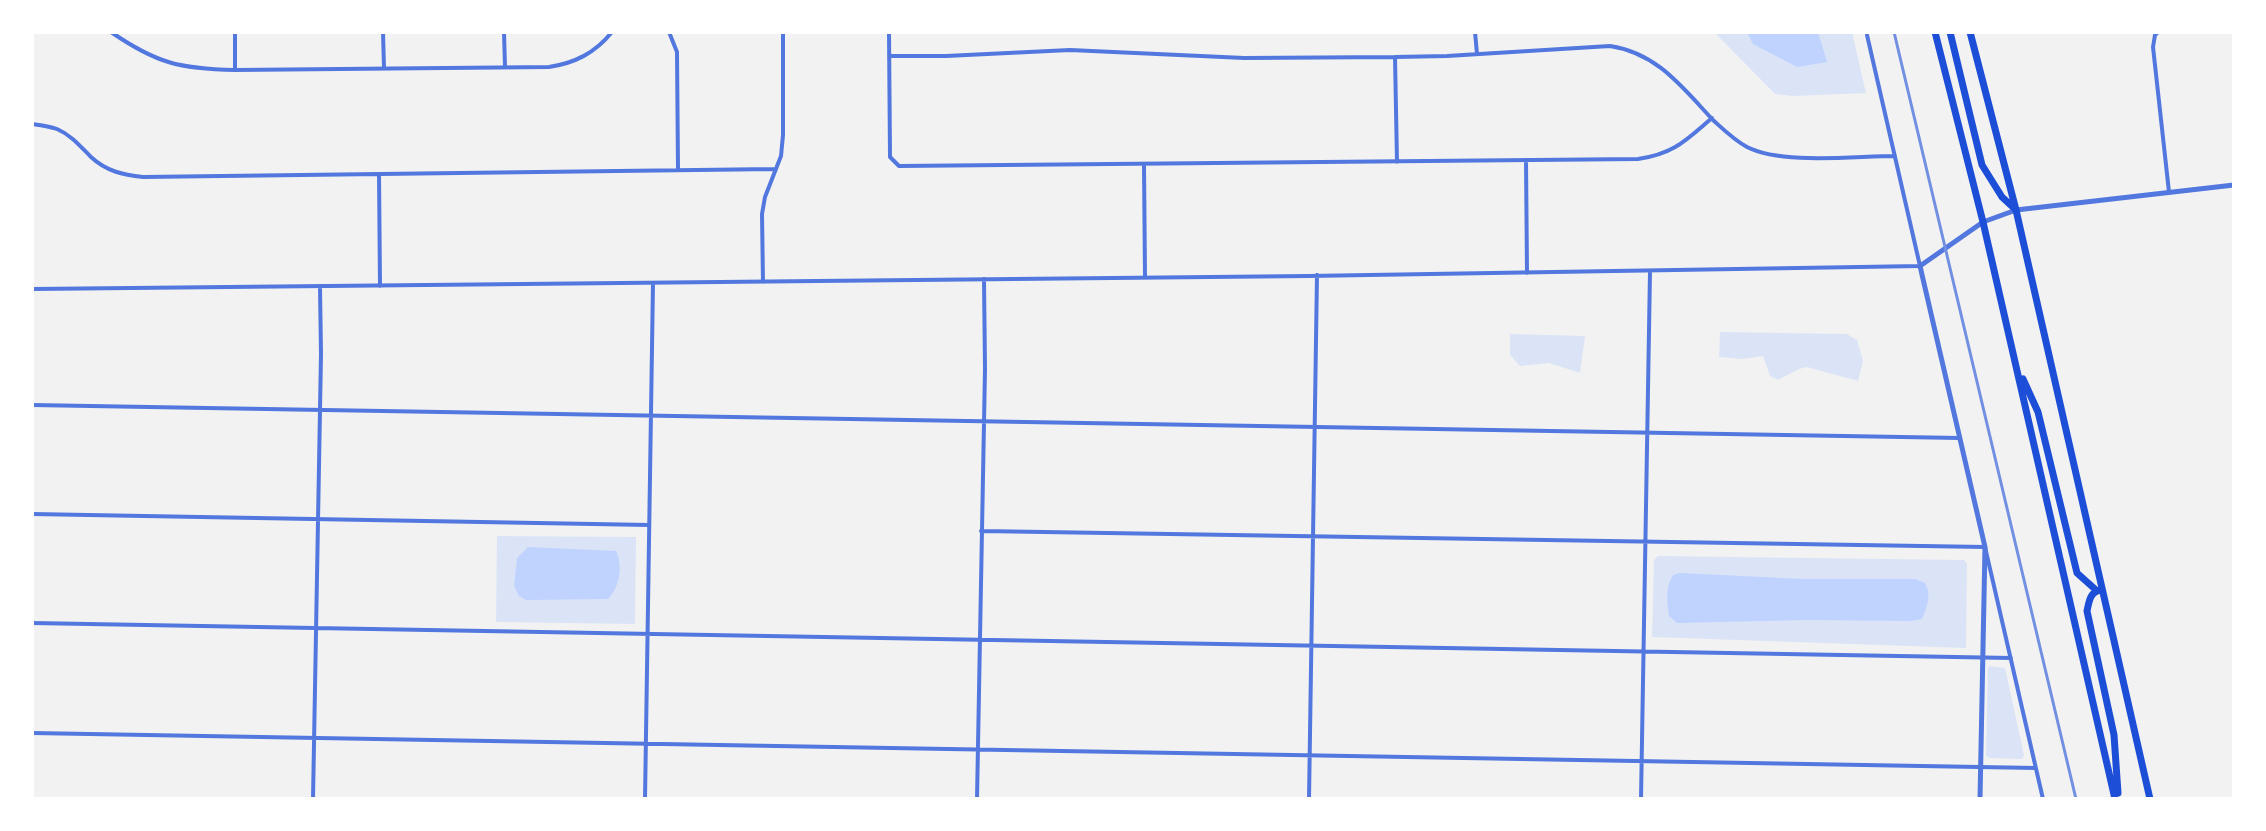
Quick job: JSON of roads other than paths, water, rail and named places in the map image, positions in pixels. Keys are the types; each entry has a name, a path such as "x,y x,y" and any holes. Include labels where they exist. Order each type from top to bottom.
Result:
{"highway":[{"path":"1935,32 1983,222 2117,799"},
{"path":"1950,32 1982,165 2002,197 2016,210"},
{"path":"1967,32 2016,210 2099,590 2150,799"},
{"path":"2015,362 2038,412 2077,573 2099,590"},
{"path":"2099,590 2090,597 2087,611 2114,735 2117,799"}],"street":[{"path":"111,32 138,51 168,62 198,69 235,70 565,65 595,50 612,32"},
{"path":"235,32 235,70"},
{"path":"383,32 384,68"},
{"path":"504,32 505,67"},
{"path":"669,32 677,52 678,170"},
{"path":"763,282 762,214 765,197 781,156 783,135 783,32"},
{"path":"889,32 890,157 899,166 1638,159 1657,157 1679,146 1712,118"},
{"path":"1475,32 1477,54"},
{"path":"2158,32 2153,47 2169,192"},
{"path":"1867,35 2043,799"},
{"path":"889,56 1070,50 1244,58 1395,57 1624,48 1644,55 1662,67 1737,141 1766,154 1790,157 1895,156"},
{"path":"1395,57 1397,162"},
{"path":"32,124 59,130 76,141 100,165 126,176 775,169"},
{"path":"1526,160 1527,273"},
{"path":"1144,165 1145,277"},
{"path":"379,174 380,286"},
{"path":"32,289 1650,272 1920,266 1983,222 2016,210 2234,185"},
{"path":"1641,799 1650,272"},
{"path":"1309,799 1317,275"},
{"path":"977,799 984,279"},
{"path":"645,799 653,283"},
{"path":"313,799 320,287"},
{"path":"32,405 1960,438"},
{"path":"32,514 649,525"},
{"path":"981,531 1985,547"},
{"path":"1980,799 1985,547"},
{"path":"32,623 2011,658"},
{"path":"32,733 2036,768"}],"water":[{"path":"1747,32 1818,32 1827,62 1797,67 1753,44"},
{"path":"528,547 616,551 620,570 615,589 608,599 526,600 519,596 514,586 517,558"},
{"path":"1673,575 1804,579 1915,579 1925,583 1928,601 1922,619 1911,621 1677,623 1669,616 1667,595"}],"railway":[{"path":"1894,32 2076,799"}]}
